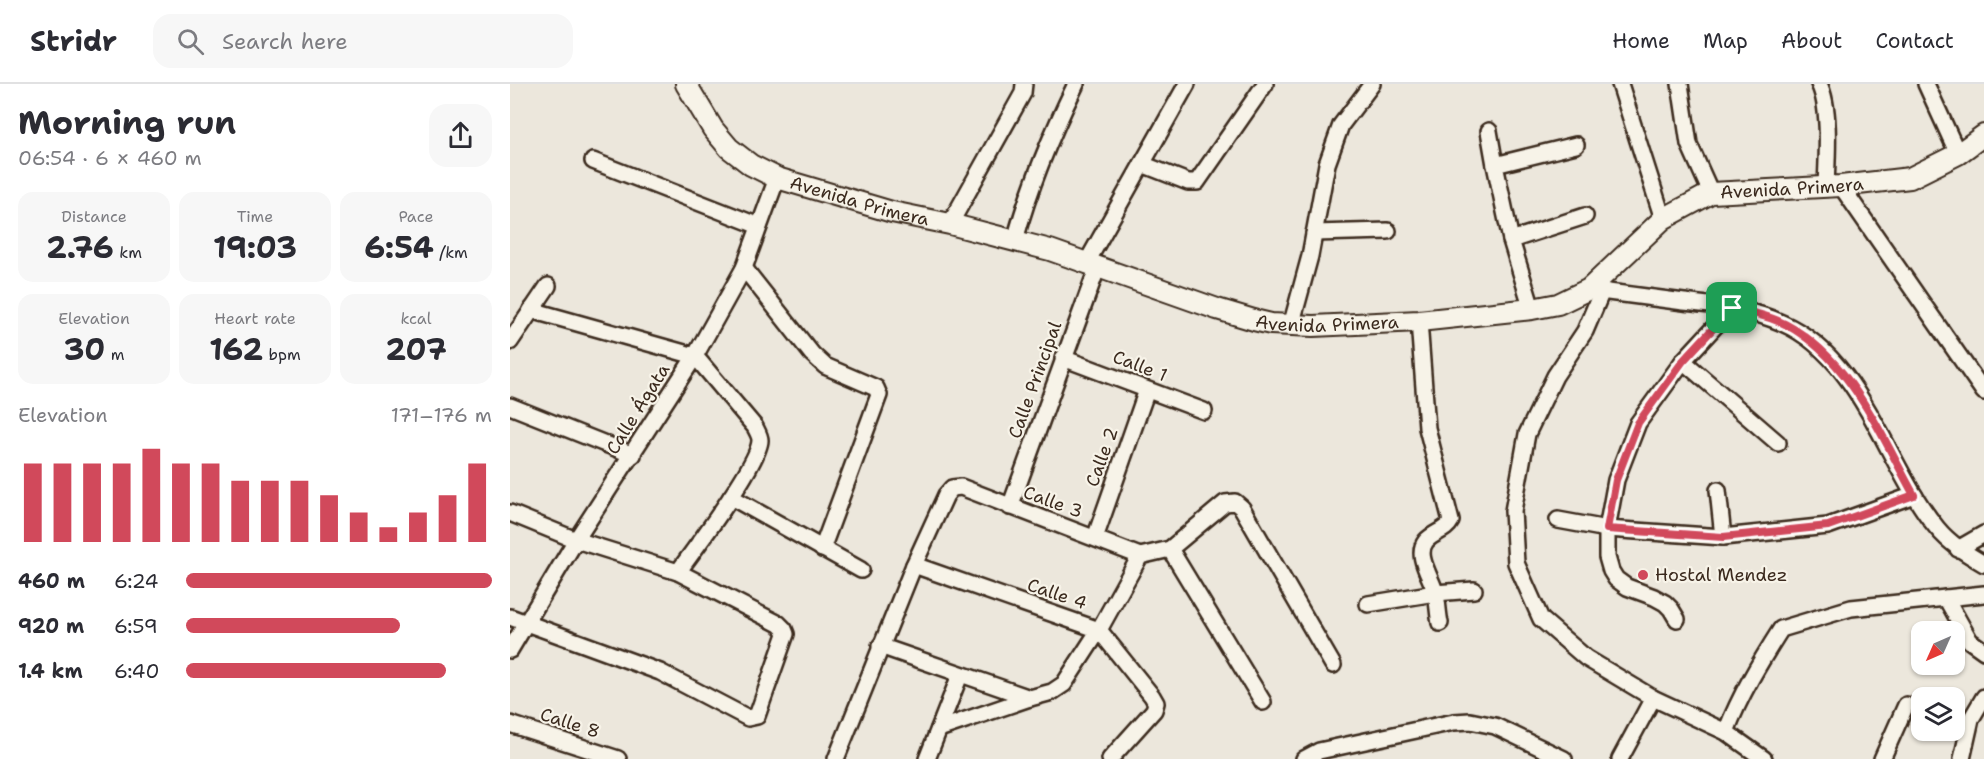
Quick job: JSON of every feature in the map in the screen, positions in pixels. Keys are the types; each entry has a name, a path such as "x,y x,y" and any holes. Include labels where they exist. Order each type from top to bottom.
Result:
{"main road":[{"name":"Avenida Primera","path":"686,84 713,129 729,148 751,165 777,178 892,213 1015,240 1092,264 1235,315 1271,324 1291,326 1419,321 1532,309 1558,304 1595,290 1663,219 1711,193 1834,186 1910,178 1958,154 1984,135"}],"street":[{"path":"950,224 1023,93 1024,84"},
{"path":"1015,240 1027,199 1053,131 1076,84"},
{"name":"Calle Principal","path":"1010,507 1063,358 1092,264 1142,164 1187,84"},
{"path":"1142,164 1188,182 1197,182 1265,84"},
{"path":"1291,326 1314,233 1327,164 1341,125 1372,84"},
{"path":"1620,84 1663,219"},
{"path":"1680,84 1689,144 1711,193"},
{"path":"1819,84 1823,92 1834,186 1984,391"},
{"path":"1926,84 1958,154"},
{"path":"1489,131 1511,240 1532,309"},
{"path":"1495,165 1576,145"},
{"path":"593,161 759,226"},
{"name":"Calle Ágata","path":"510,650 576,540 695,356 744,268 777,178"},
{"path":"1511,240 1585,216"},
{"path":"1314,233 1388,231"},
{"path":"744,268 818,360 844,376 876,388 879,395 822,549"},
{"path":"510,342 548,286"},
{"path":"1764,759 1726,732 1653,698 1586,658 1541,619 1516,563 1513,511 1527,434 1555,376 1585,331 1595,290 1755,313 1784,324 1811,341 1835,364 1857,392 1914,495 1937,529 1958,549 1984,564"},
{"path":"1677,620 1665,603 1627,587 1616,579 1611,572 1607,556 1607,529 1616,480 1638,423 1683,361 1732,308"},
{"path":"531,310 695,356 755,427 760,438 758,452 731,497 678,572"},
{"path":"1419,321 1427,428 1451,521 1448,527 1425,542 1422,550 1436,593 1440,623"},
{"name":"Calle 1","path":"1063,358 1204,411"},
{"path":"1683,361 1778,443"},
{"name":"Calle 2","path":"1095,538 1147,390"},
{"path":"510,406 633,455"},
{"name":"Calle 3","path":"914,565 946,495 952,488 961,487 1140,556"},
{"path":"1718,490 1723,537"},
{"path":"1558,520 1607,529 1723,537 1828,526 1914,495"},
{"path":"731,497 861,570"},
{"path":"939,729 1052,692 1064,684 1099,630 1140,556 1170,549 1225,503 1235,502 1242,508 1333,665"},
{"path":"510,513 576,540 678,572 779,624 786,634 757,716 748,718 660,672 510,617"},
{"path":"1958,549 1984,534"},
{"path":"1170,549 1263,702"},
{"path":"836,759 914,565"},
{"name":"Calle 4","path":"914,565 1099,630 1156,704 1154,710 1110,759"},
{"path":"1368,604 1436,593 1474,590"},
{"path":"1726,732 1736,706 1781,628 1851,608 1984,594"},
{"path":"1946,598 1970,641 1984,651"},
{"path":"880,646 1030,698"},
{"path":"927,759 960,675"},
{"path":"1620,759 1653,698"},
{"path":"1962,759 1971,718 1984,698"},
{"path":"1882,759 1906,705"},
{"path":"1304,759 1319,751 1454,722 1470,721 1495,726 1564,759"},
{"name":"Calle 8","path":"510,724 618,759"}],"place":[{"name":"Hostal Mendez","path":"1643,575"}],"route":[{"path":"1732,308 1755,313 1784,324 1811,341 1835,364 1857,392 1914,495 1828,526 1723,537 1607,529 1616,480 1638,423 1683,361 1732,308"}]}
